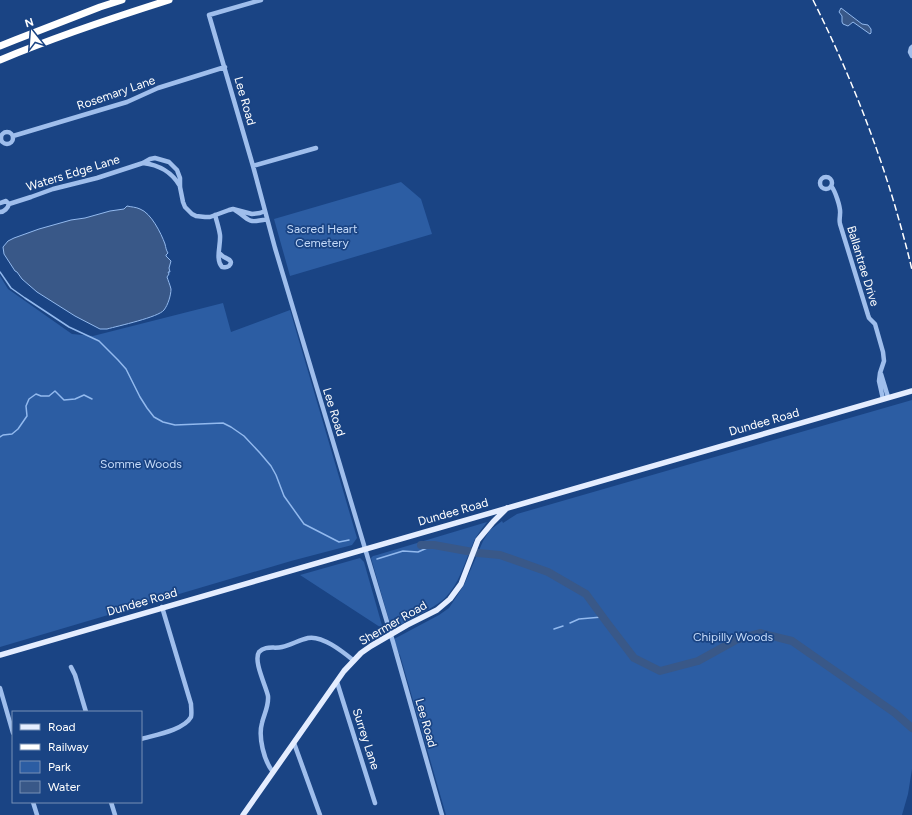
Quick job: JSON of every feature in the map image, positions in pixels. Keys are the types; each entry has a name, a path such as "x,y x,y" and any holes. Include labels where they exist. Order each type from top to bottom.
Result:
{"highway":[{"path":"0,46 122,0"},
{"path":"0,60 107,19 169,0"}],"main road":[{"name":"Dundee Road","path":"0,655 912,391"},
{"name":"Shermer Road","path":"243,815 344,671 360,653 437,610 450,599 461,584 478,540 507,508"}],"street":[{"name":"Lee Road","path":"261,0 209,15 267,219 442,815"},
{"path":"912,47 910,52 912,56"},
{"name":"Rosemary Lane","path":"13,136 127,102 164,87 224,67"},
{"path":"253,166 316,148"},
{"name":"Waters Edge Lane","path":"0,203 6,201 9,204 53,189 97,178 155,158 169,162 174,167 179,175 183,202 192,214 196,216 205,217 233,210 252,214 265,211"},
{"name":"Waters Edge Lane","path":"143,163 163,168 172,176 180,187"},
{"name":"Ballantrae Drive","path":"831,186 834,190 840,211 840,224 868,315 875,324 883,352 884,361 879,381 886,398"},
{"name":"Waters Edge Lane","path":"0,212 9,207 9,204"},
{"path":"233,210 245,219 251,221 267,219"},
{"path":"215,215 220,232 221,243 219,253"},
{"path":"142,739 180,727 187,723 192,715 191,704 162,607"},
{"path":"273,772 267,762 262,738 261,725 268,701 258,661 259,653 266,648 283,647 312,637 333,645 354,660"},
{"path":"70,667 75,675 86,711"},
{"name":"Surrey Lane","path":"337,682 375,803"},
{"path":"0,688 12,730"},
{"path":"294,743 320,814"},
{"path":"33,803 37,815"},
{"path":"111,803 115,815"}],"green space":[{"name":"Sacred Heart Cemetery","path":"401,182 421,199 432,234 290,276 274,219"},
{"name":"Somme Woods","path":"0,276 8,289 72,334 93,336 223,303 231,332 290,310 357,538 352,545 291,561 0,647"},
{"name":"Chipilly Woods","path":"912,400 912,769 908,794 902,815 446,815 400,655 394,639 449,608 464,585 483,541 490,530 502,521 503,523 517,514"},
{"path":"487,522 475,540 458,580 445,598 430,609 402,624 391,627 371,558 373,556"},
{"path":"360,558 364,562 383,629 300,575"}],"water":[{"path":"841,8 862,24 868,25 871,29 871,33 870,34 853,22 848,26 843,24 842,16 839,12"},
{"path":"127,206 135,207 144,211 152,219 165,244 168,253 166,256 171,261 169,268 170,272 168,272 169,274 167,277 171,289 169,300 164,310 155,316 107,329 100,329 75,316 37,292 15,271 4,254 3,247 8,241 14,238 71,220 124,209"}],"waterway":[{"path":"0,272 11,288 25,298 69,327 99,341 126,369 140,397 154,417 163,422 175,425 223,423 231,427 244,436 271,466 284,496 304,524 339,542 349,540"},
{"path":"0,437 3,435 12,434 18,429 27,416 26,406 29,399 36,394 41,396 49,396 55,391 64,400 75,399 84,395 92,399"},
{"path":"421,545 434,545 478,553 500,555 548,572 586,594 634,658 660,671 698,661 736,640 760,633 792,641 895,713 912,728"},
{"path":"377,559 403,551 418,552 434,545"},
{"path":"570,623 579,619 602,617"},
{"path":"554,629 563,626"}],"railway":[{"path":"813,0 837,50 869,127 887,179 912,270"}]}
